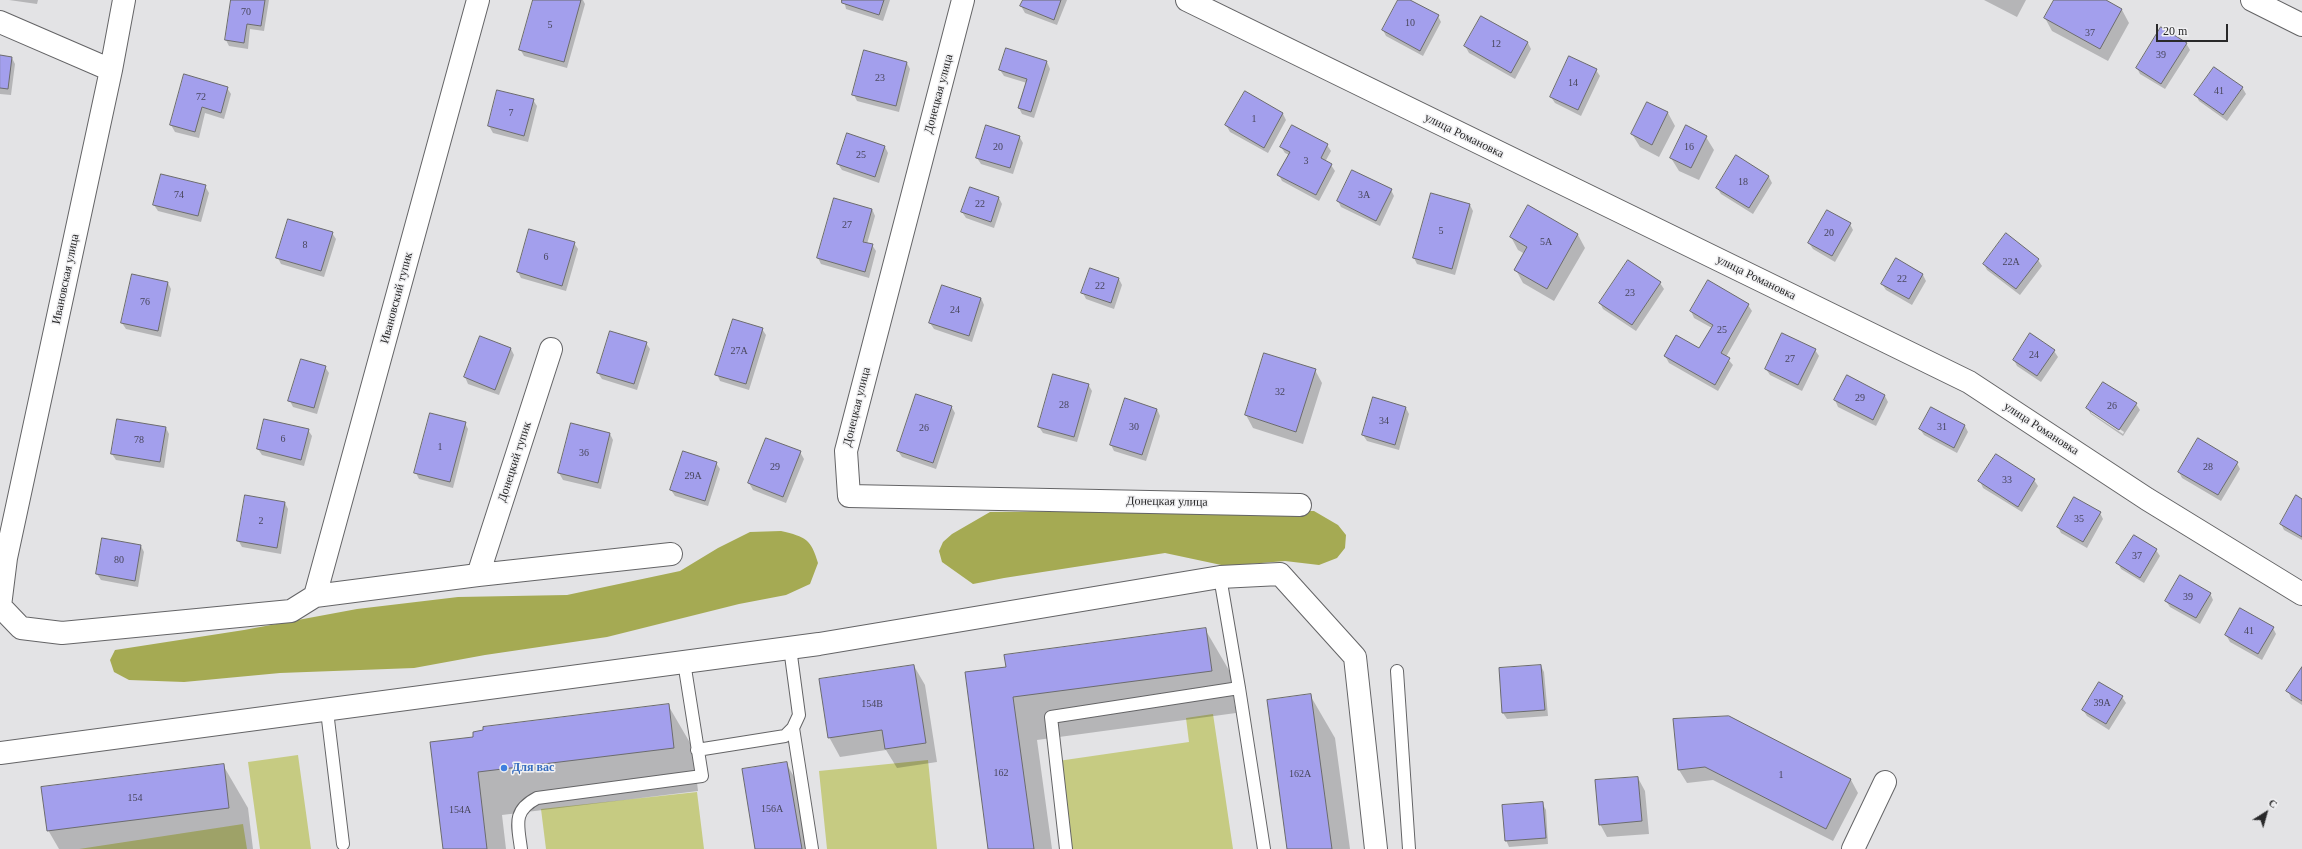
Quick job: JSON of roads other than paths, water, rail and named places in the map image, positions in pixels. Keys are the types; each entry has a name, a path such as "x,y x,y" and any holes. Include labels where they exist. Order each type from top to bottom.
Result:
{"street":[{"name":"Ивановская улица","path":"124,0 111,70 6,558 0,606 21,628 62,633 291,610 315,596"},
{"name":"Ивановский тупик","path":"315,596 478,0"},
{"name":"Донецкая улица","path":"963,0 846,451 849,496 1300,505"},
{"name":"улица Романовка","path":"1188,0 1969,382 2147,499 2302,594"},
{"path":"2252,0 2302,25"},
{"path":"0,22 111,70"},
{"name":"Донецкий тупик","path":"478,575 551,349"},
{"path":"315,596 478,575 671,554"},
{"path":"0,752 327,711 790,648 1220,577 1280,574 1354,656 1376,849"},
{"path":"1854,849 1885,782"}],"lane":[{"path":"1220,577 1240,688 1264,849"},
{"path":"698,750 785,736 793,728 799,715 790,648"},
{"path":"521,849 518,822 520,812 526,804 537,798 702,776 684,662"},
{"path":"1397,671 1409,849"},
{"path":"1066,849 1051,717 1240,688"},
{"path":"327,711 343,844"},
{"path":"793,728 812,849"}],"place":[{"name":"Для вас","path":"504,768"}]}
